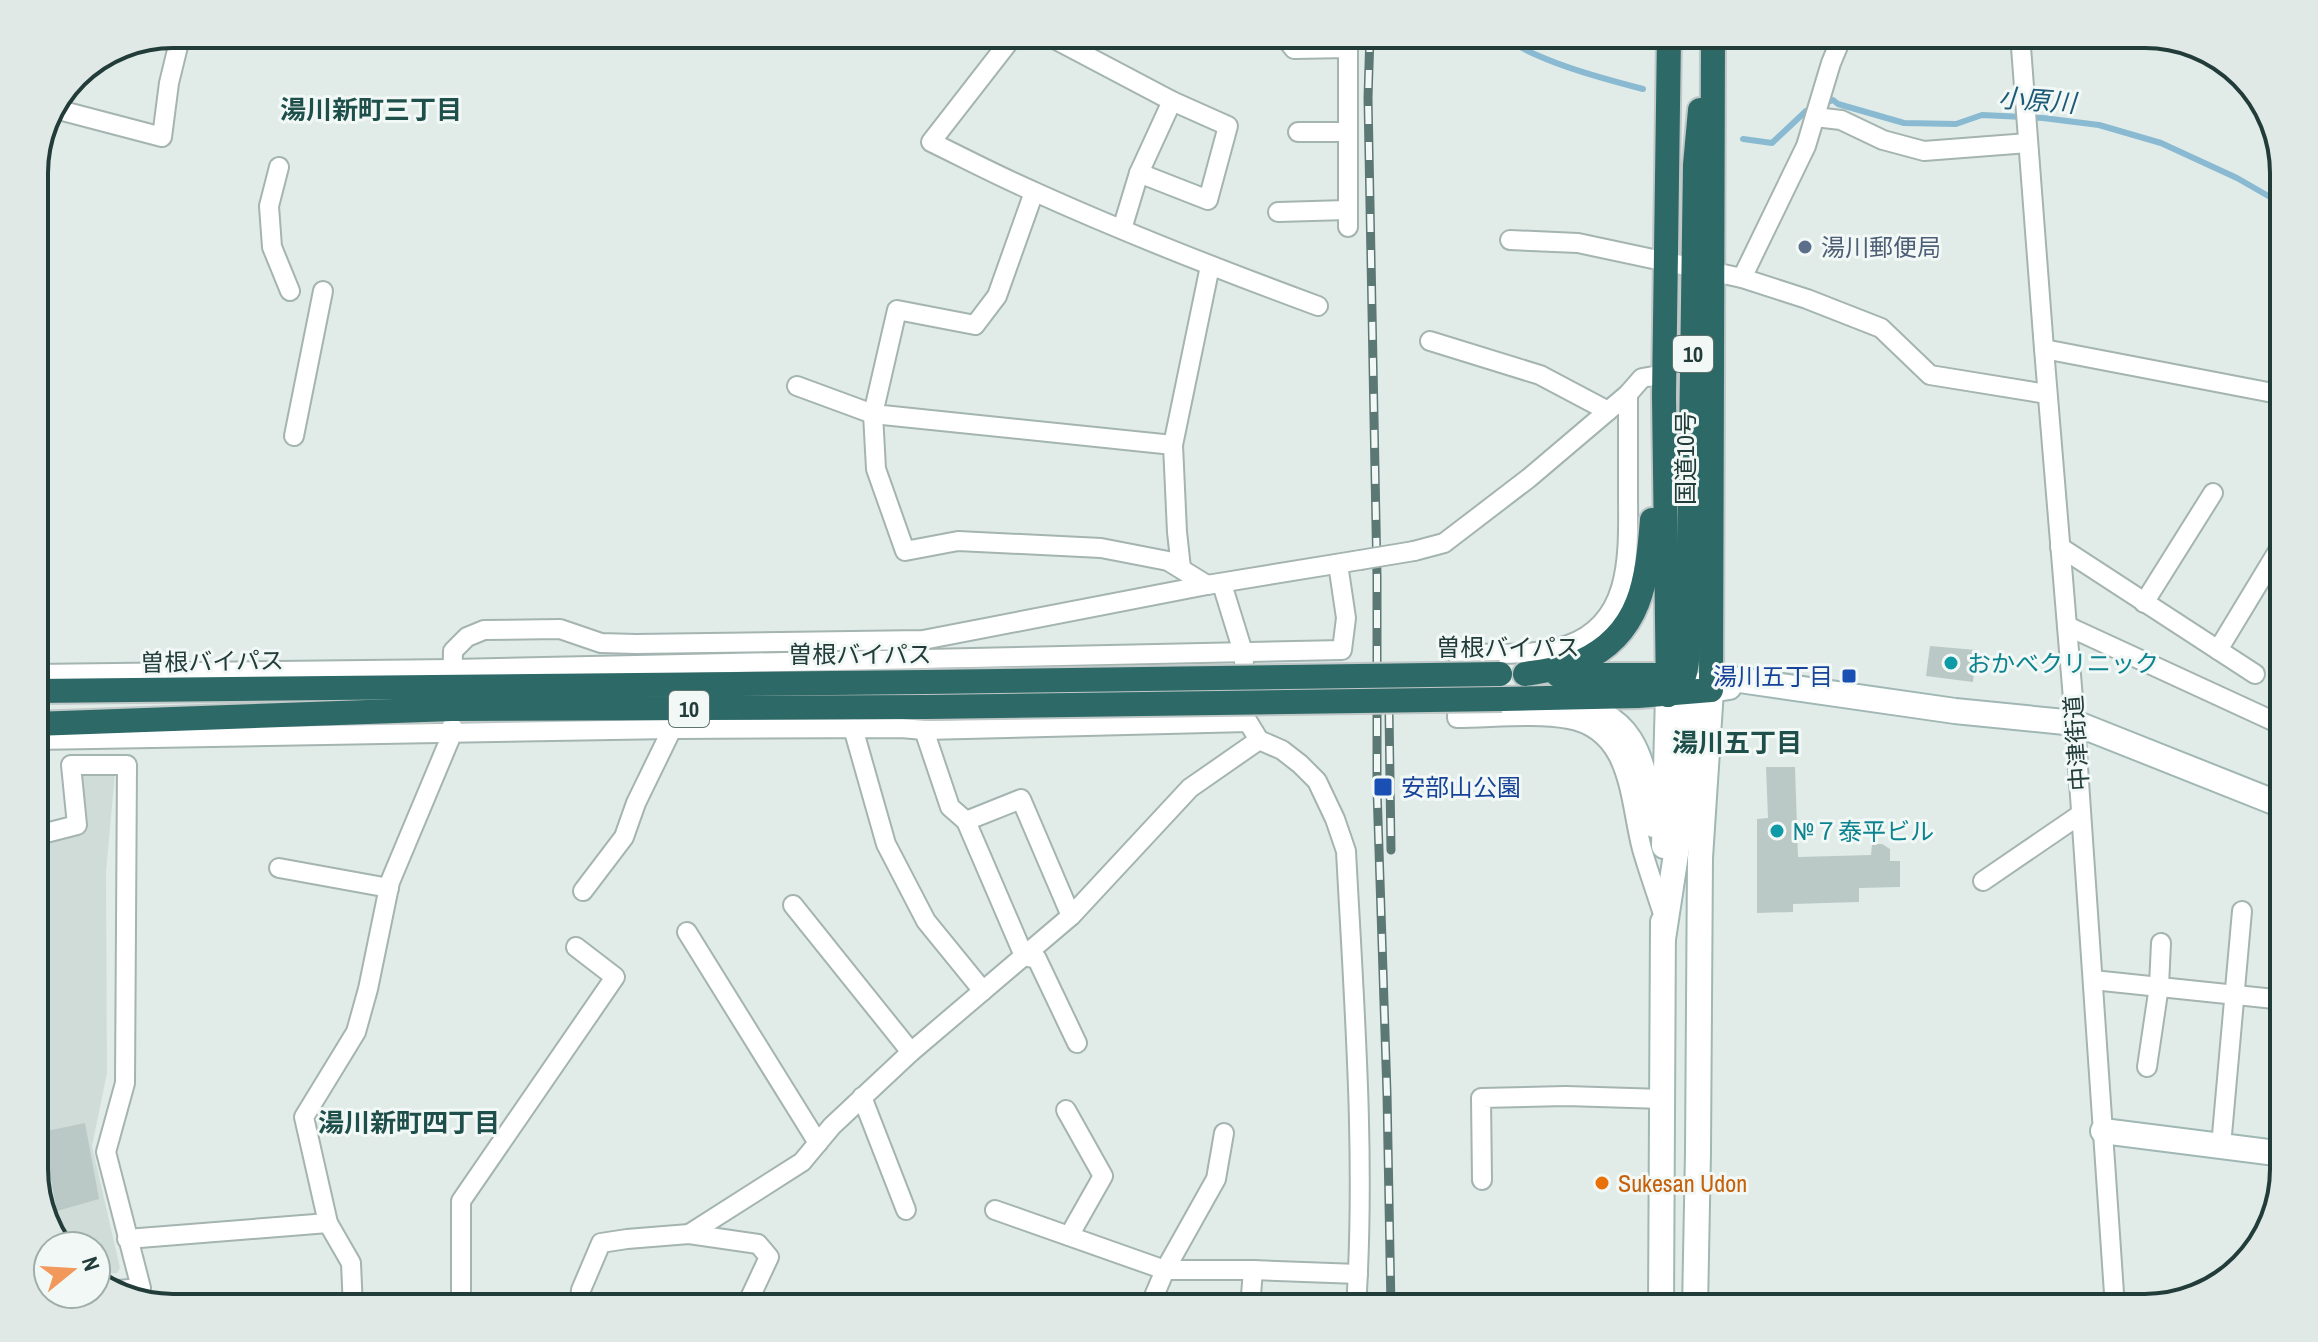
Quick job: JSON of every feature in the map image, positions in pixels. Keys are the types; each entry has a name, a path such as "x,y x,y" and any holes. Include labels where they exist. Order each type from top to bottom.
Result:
{"highway":[{"name":"10","path":"1669,48 1664,385 1690,684"},
{"name":"国道10号","path":"1690,684 1688,648 1711,48"},
{"path":"1525,674 1579,662 1602,649 1632,618 1642,595 1648,565 1664,385"},
{"name":"曽根バイパス","path":"48,691 1500,674 1690,684"},
{"name":"曽根バイパス","path":"48,723 452,688 925,719 1529,699 1690,684"}],"street":[{"path":"65,111 162,137 169,83 178,48"},
{"path":"1004,48 931,142 1034,192 1210,266 1318,306"},
{"path":"1072,48 1172,101 1228,126 1208,200 1139,173"},
{"path":"1278,212 1348,218 1348,48 1293,48"},
{"path":"1742,278 1806,146 1837,48"},
{"name":"中津街道","path":"2021,48 2075,723 2114,1294"},
{"path":"1122,229 1139,173 1172,101"},
{"path":"1815,117 1841,120 1883,140 1924,151 2028,137"},
{"path":"1298,132 1348,132"},
{"path":"279,167 269,206 272,247 290,291"},
{"path":"1034,192 997,296 975,325 897,310 873,414 876,469 905,551 958,541 1101,548 1168,561 1214,585 1243,652 1248,722 1259,740 1282,750 1317,781 1346,851 1359,1090 1357,1294"},
{"path":"1510,240 1578,243 1742,278 1881,328 1930,375 2047,394"},
{"path":"1181,568 1173,445 1210,266"},
{"path":"294,436 323,291"},
{"path":"1430,341 1540,375 1608,411"},
{"path":"2044,349 2270,392"},
{"path":"352,1294 351,1263 328,1223 304,1117 356,1032 389,888 452,734 453,651 467,637 484,630 560,629 601,643 923,640 1414,551 1444,543 1529,478 1628,394 1642,378 1664,385"},
{"path":"797,386 873,414 1173,445"},
{"path":"1628,394 1628,546 1623,583 1617,600 1595,629 1570,645 1534,652 1459,654 1457,718 1569,719 1600,733 1619,756 1626,771 1642,848 1663,914"},
{"path":"2144,603 2213,493"},
{"path":"2060,547 2255,674"},
{"path":"48,674 452,688 1342,650 1346,618 1338,564"},
{"path":"2218,650 2270,564"},
{"path":"2067,626 2270,720"},
{"path":"1690,684 1755,683 1955,711 2075,723 2270,800"},
{"path":"1661,1294 1664,875 1690,684"},
{"path":"1663,939 1684,802 1690,684"},
{"path":"1690,684 1700,858 1695,1294"},
{"path":"1529,699 1589,709 1615,722 1627,734 1644,772 1664,875"},
{"path":"48,740 853,728 925,719 1248,722"},
{"path":"925,719 950,807 966,821 1024,956"},
{"path":"853,728 886,844 926,921 983,991"},
{"path":"583,891 624,837 636,803 672,729"},
{"path":"689,1234 802,1162 832,1126 911,1052 1071,916 1190,788 1259,740"},
{"path":"48,832 77,825 71,765 127,765 125,1083 106,1152 141,1288 135,1288"},
{"path":"966,821 1021,799 1071,916"},
{"path":"1983,881 2081,814"},
{"path":"279,868 389,888"},
{"path":"793,905 911,1052"},
{"path":"2221,1146 2242,911"},
{"path":"687,932 818,1143"},
{"path":"2147,1067 2159,986 2161,943"},
{"path":"461,1294 461,1201 615,977 576,947"},
{"path":"1024,956 1037,959 1077,1043"},
{"path":"2093,980 2270,998"},
{"path":"1482,1180 1481,1098 1566,1096 1663,1099"},
{"path":"862,1097 906,1210"},
{"path":"1066,1110 1103,1176 1069,1236"},
{"path":"2103,1131 2270,1152"},
{"path":"1155,1294 1216,1179 1224,1133"},
{"path":"995,1210 1165,1270 1358,1274"},
{"path":"127,1239 328,1223"},
{"path":"581,1294 601,1243 689,1234 758,1244 769,1257 752,1294"},
{"path":"1251,1294 1253,1270"}],"shaded area":[{"path":"77,772 115,773 106,872 107,1073 92,1146 111,1230 64,1230 50,1194 48,843 82,832"},
{"path":"112,1233 120,1268 117,1273 112,1273"}],"building":[{"name":"おかべクリニック","path":"1930,646 1976,650 1973,682 1926,676"},
{"name":"№７泰平ビル","path":"1766,767 1795,767 1798,857 1871,855 1872,844 1882,844 1890,849 1890,861 1900,861 1900,887 1859,888 1859,902 1793,904 1793,912 1757,913 1757,819 1768,818"},
{"path":"85,1123 99,1199 57,1211 48,1164 48,1131"}],"waterway":[{"name":"小原川","path":"1523,48 1586,73 1643,89"},
{"name":"小原川","path":"1823,104 1833,100 1904,123 1956,124 1982,115 2099,125 2161,143 2270,197"},
{"name":"小原川","path":"1743,139 1772,143 1813,108"}],"railway":[{"path":"1370,48 1377,789 1391,1294"},
{"path":"1389,710 1391,850"}],"place":[{"name":"湯川郵便局","path":"1805,247"},
{"name":"おかべクリニック","path":"1951,663"},
{"name":"湯川五丁目","path":"1849,676"},
{"name":"安部山公園","path":"1383,787"},
{"name":"№７泰平ビル","path":"1777,831"},
{"name":"Sukesan Udon","path":"1602,1183"}],"district":[{"name":"湯川新町三丁目","path":"371,109"},
{"name":"湯川五丁目","path":"1737,742"},
{"name":"湯川新町四丁目","path":"409,1122"}]}
